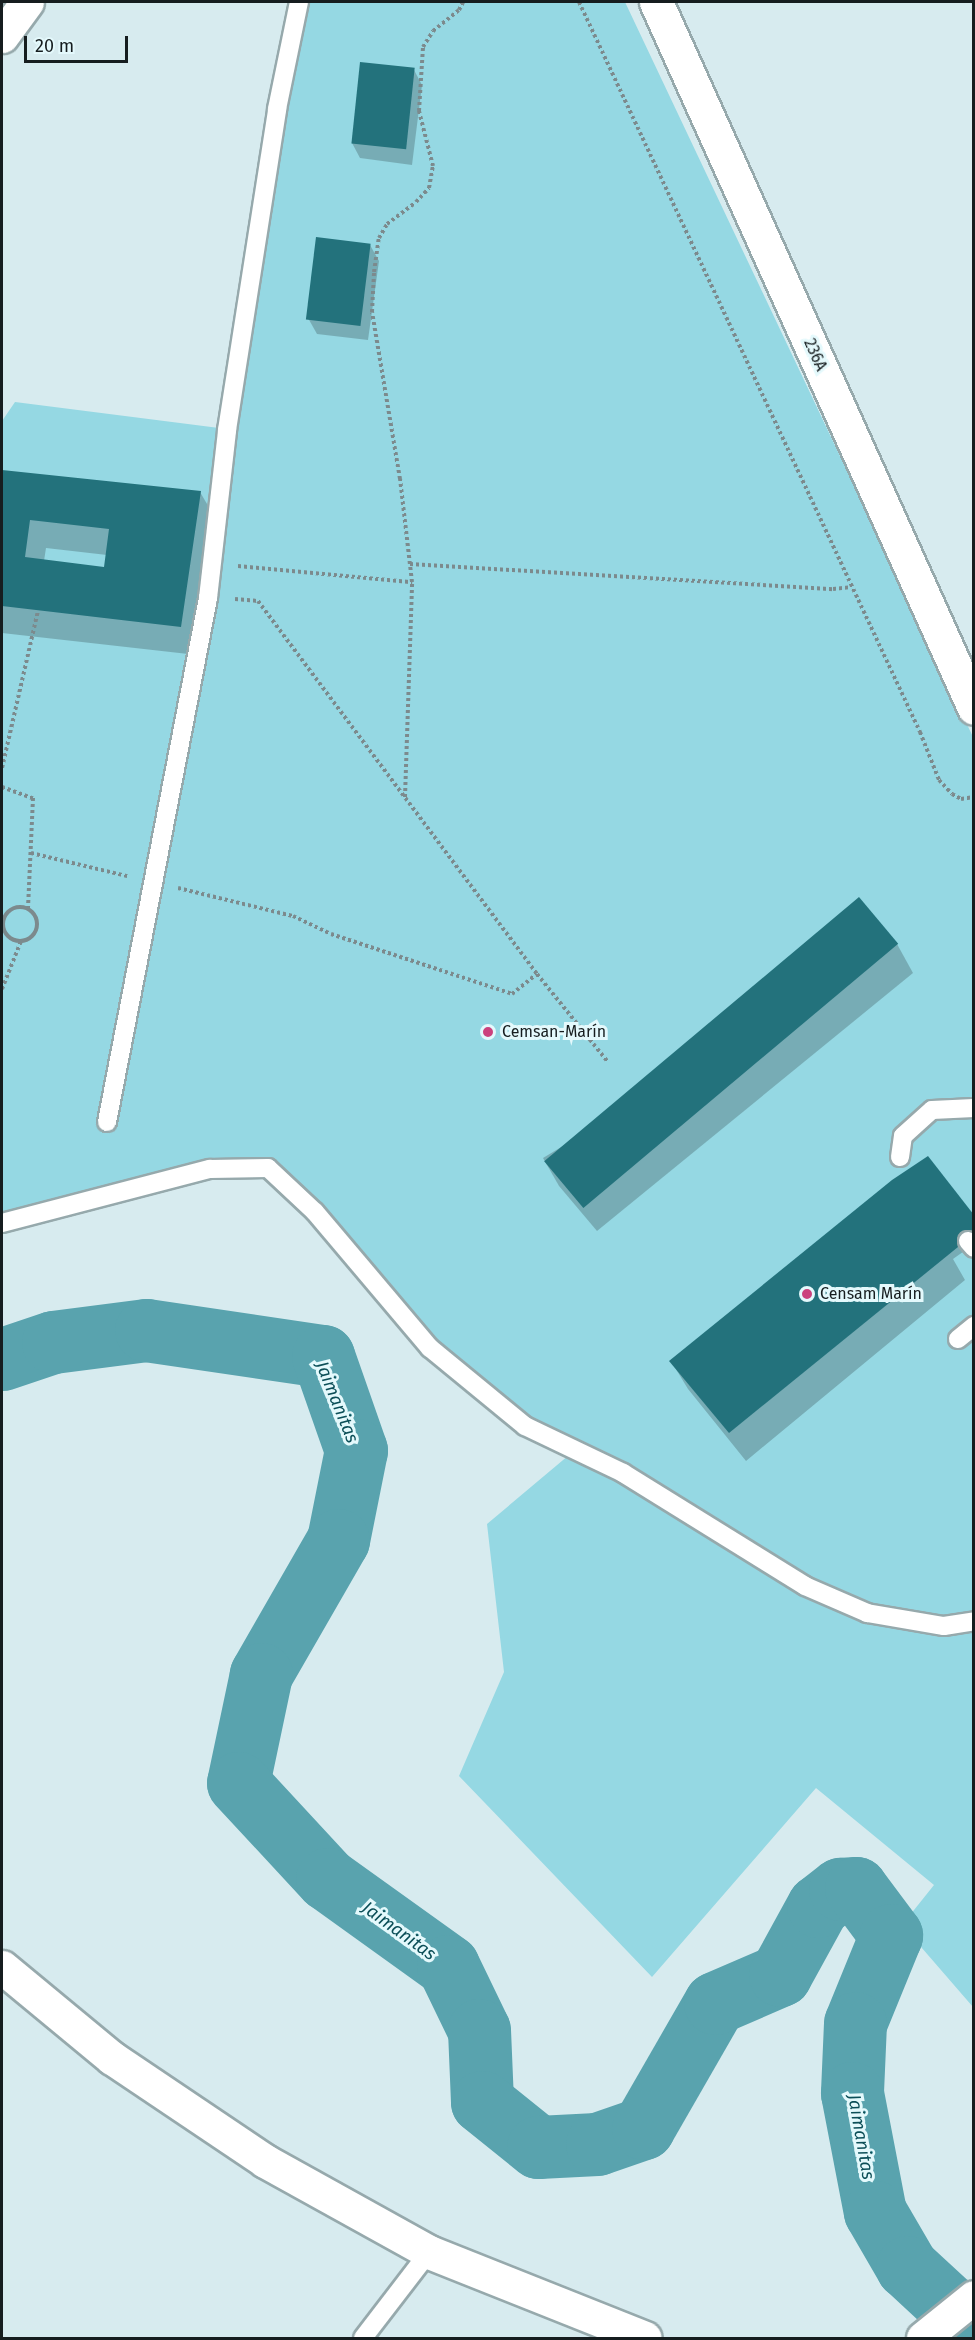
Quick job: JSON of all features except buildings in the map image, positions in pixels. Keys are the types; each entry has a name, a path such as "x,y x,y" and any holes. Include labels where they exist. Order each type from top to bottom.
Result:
{"street":[{"path":"2,36 27,2"},
{"name":"236A","path":"656,2 974,708"},
{"path":"2,1967 112,2058 265,2161 429,2253 645,2338"},
{"path":"924,2338 974,2297"}],"lane":[{"path":"107,1122 208,598 227,430 277,109 299,2"},
{"path":"900,1157 903,1136 932,1110 974,1108"},
{"path":"2,1223 210,1169 268,1168 315,1212 430,1348 525,1426 623,1473 805,1586 867,1613 944,1626 974,1621"},
{"path":"958,1339 974,1326"},
{"path":"363,2338 429,2253"}],"path":[{"path":"405,797 412,582 400,479 372,312 374,272 379,238 387,224 416,202 429,188 433,166 419,111 423,47 433,31 459,10 463,2"},
{"path":"579,2 920,732 939,780 952,794 961,799 974,797"},
{"path":"213,563 412,582"},
{"path":"410,564 833,590 851,587"},
{"path":"208,598 258,601 537,974 608,1062"},
{"path":"2,768 38,611"},
{"path":"2,787 33,798 28,908"},
{"path":"32,853 292,916 330,934 512,994 537,974"},
{"path":"28,908 36,916 38,927 32,937 21,941 6,934 3,918 11,909 28,908"},
{"path":"2,989 21,941"}],"shaded area":[{"name":"Cemsan-Marín","path":"299,2 625,2 973,737 973,2007 902,1925 934,1885 816,1788 652,1977 459,1776 504,1672 487,1524 575,1450 525,1426 430,1348 268,1169 210,1169 2,1223 2,421 15,402 227,429"}],"waterway":[{"name":"Jaimanitas","path":"2,1359 53,1342 146,1330 323,1356 356,1450 338,1540 261,1674 238,1783 327,1879 448,1966 479,2030 482,2102 538,2147 597,2144 643,2128 715,2003 780,1975 818,1906 840,1889 856,1888 891,1935 855,2023 852,2093 875,2212 907,2267 974,2329"}],"place":[{"name":"Cemsan-Marín","path":"488,1032"},
{"name":"Censam Marín","path":"807,1294"}]}
